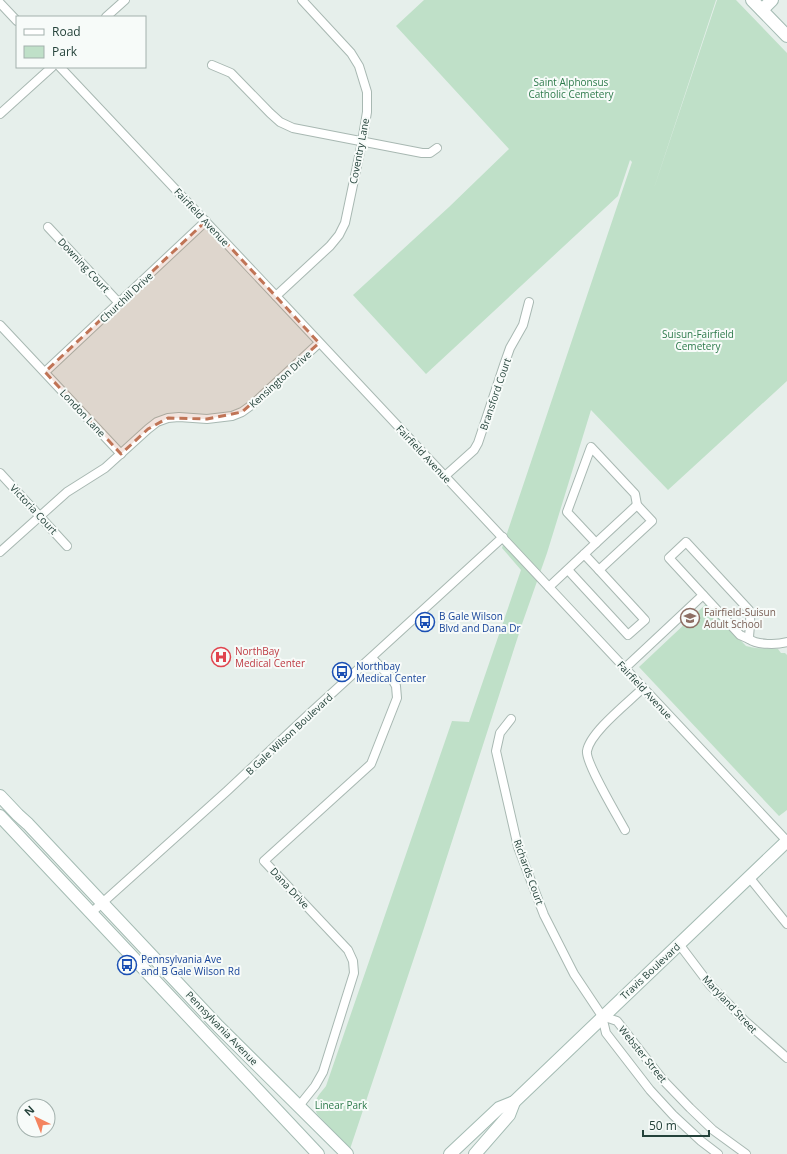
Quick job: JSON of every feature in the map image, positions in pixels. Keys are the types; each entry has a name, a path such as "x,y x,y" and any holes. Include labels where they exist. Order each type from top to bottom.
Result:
{"main road":[{"path":"752,0 787,36"},
{"path":"762,10 772,0"},
{"name":"Pennsylvania Avenue","path":"0,796 218,1026 347,1154"},
{"name":"Pennsylvania Avenue","path":"0,816 318,1154"},
{"name":"Travis Boulevard","path":"450,1154 498,1108 514,1102 602,1016 787,841"},
{"name":"Travis Boulevard","path":"475,1154 509,1115 514,1102"}],"street":[{"path":"107,16 125,0"},
{"name":"Coventry Lane","path":"276,296 330,246 339,235 345,223 367,112 367,92 359,66 351,53 302,0"},
{"path":"0,3 16,20"},
{"path":"212,65 231,73 280,122 293,128 422,153 430,153 437,148"},
{"path":"0,114 51,68"},
{"name":"Fairfield Avenue","path":"61,68 787,841"},
{"name":"Churchill Drive","path":"45,372 206,221"},
{"name":"Downing Court","path":"48,227 119,303"},
{"name":"Bransford Court","path":"445,476 474,450 478,443 510,348 523,326 529,302"},
{"name":"London Lane","path":"0,325 121,454"},
{"name":"Kensington Drive","path":"0,552 67,492 105,468 157,422 168,418 179,417 207,419 232,416 242,412 253,404 320,343"},
{"path":"596,543 567,512 592,447 635,494 637,505 652,521 599,570"},
{"name":"Victoria Court","path":"0,473 67,546"},
{"path":"549,587 637,505"},
{"name":"B Gale Wilson Boulevard","path":"92,913 502,538"},
{"path":"749,639 751,616 749,610 686,542 669,558 740,635 753,642 759,643 782,644 787,642"},
{"path":"568,570 628,635 645,620 584,554"},
{"path":"625,668 703,595"},
{"name":"Dana Drive","path":"299,1106 316,1086 323,1072 354,973 353,961 348,950 264,861 371,764 397,698 396,686 392,678 372,658"},
{"path":"625,830 590,766 586,752 590,740 600,728 643,688"},
{"name":"Richards Court","path":"511,719 500,733 496,751 518,847 544,915 574,974 602,1016"},
{"path":"749,877 787,924"},
{"name":"Maryland Street","path":"679,944 715,990 745,1021 787,1058"},
{"name":"Webster Street","path":"602,1016 606,1033 650,1090 673,1115 718,1154"},
{"name":"Webster Street","path":"602,1016 617,1021 664,1080 680,1097 713,1130 746,1154"}],"highlighted area":[{"path":"206,221 319,343 242,412 207,419 168,418 148,429 121,454 45,372"}],"green space":[{"path":"424,0 716,0 654,188 717,0 736,0 787,53 787,381 668,490 591,410 547,553 522,624 424,928 350,1149 317,1114 315,1106 316,1102 318,1096 326,1086 452,721 469,722 521,570 502,548 632,162 630,160 618,196 426,374 353,295 449,207 509,149 396,26"},
{"path":"706,604 746,646 778,649 781,653 785,653 787,655 787,810 779,816 639,667"}],"place":[{"name":"Fairfield-Suisun Adult School","path":"690,618"},
{"name":"B Gale Wilson Blvd and Dana Dr","path":"425,622"},
{"name":"NorthBay Medical Center","path":"221,657"},
{"name":"Northbay Medical Center","path":"342,672"},
{"name":"Pennsylvania Ave and B Gale Wilson Rd","path":"127,965"}],"park label":[{"name":"Saint Alphonsus Catholic Cemetery","path":"571,88"},
{"name":"Suisun-Fairfield Cemetery","path":"698,340"},
{"name":"Linear Park","path":"341,1105"}]}
